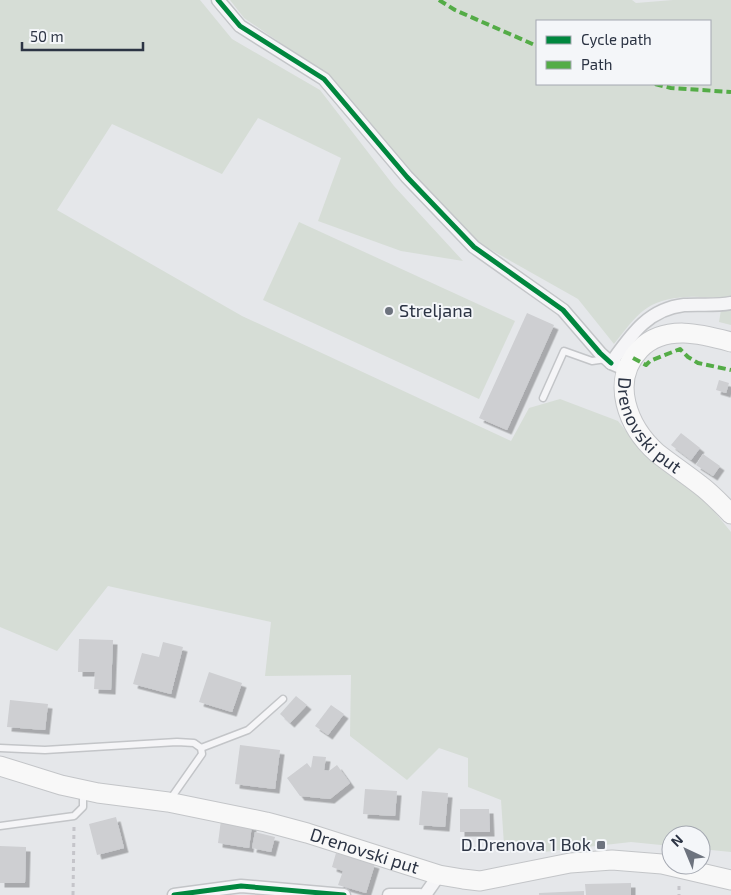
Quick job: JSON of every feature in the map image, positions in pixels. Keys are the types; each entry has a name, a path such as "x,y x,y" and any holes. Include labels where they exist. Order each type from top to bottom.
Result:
{"main road":[{"name":"Drenovski put","path":"731,342 694,333 667,334 656,338 644,346 633,358 614,364 624,383 626,407 645,440 658,453 702,486 731,514"},
{"name":"Drenovski put","path":"0,766 83,790 217,811 307,833 439,875 480,881 570,863 612,860 662,864 731,880"}],"street":[{"path":"218,0 240,26 324,80 407,177 474,247 563,310 614,364 634,331 664,309 685,305 731,304"},
{"path":"425,895 439,875"},
{"path":"174,895 241,886 344,895"},
{"path":"389,895 420,895"}],"lane":[{"path":"543,398 564,351 592,361 614,364"},
{"path":"201,748 248,730 283,699"},
{"path":"0,748 46,750 177,742 194,743 201,748 202,754 168,802"},
{"path":"0,826 74,816 83,807 83,790"}],"path":[{"path":"73,895 74,819"}],"shaded area":[{"path":"0,0 200,0 232,39 320,90 394,186 463,261 401,251 318,221 341,158 258,118 222,174 112,124 57,210 242,316 511,441 529,408 560,399 618,421 636,444 690,482 731,532 731,852 711,850 711,825 661,825 661,845 631,842 543,852 504,845 501,800 468,787 468,758 439,748 407,780 350,736 351,675 265,676 271,622 108,586 57,651 0,627"},
{"path":"230,0 632,0 636,3 673,0 731,0 731,297 674,298 652,305 637,316 614,344 578,299 479,243 410,172 329,76 244,18"},
{"name":"Streljana","path":"299,222 515,321 479,399 263,300"},
{"path":"731,309 731,325 719,322 721,310"}],"building":[{"path":"527,313 554,325 507,430 479,418"},
{"path":"719,380 729,383 726,393 716,390"},
{"path":"681,433 700,448 691,460 671,445"},
{"path":"703,454 720,466 713,476 696,465"},
{"path":"79,639 113,640 111,690 94,689 95,672 78,672"},
{"path":"163,642 183,647 171,694 133,684 142,653 159,657"},
{"path":"209,672 242,683 232,712 199,702"},
{"path":"296,696 307,705 290,723 280,714"},
{"path":"10,700 48,704 45,730 7,727"},
{"path":"331,705 344,714 328,735 315,726"},
{"path":"240,745 280,750 275,789 235,784"},
{"path":"313,756 326,757 324,770 329,771 337,765 350,783 330,799 300,796 287,778 307,763 311,768"},
{"path":"365,789 397,791 395,816 363,814"},
{"path":"422,791 448,793 445,827 419,825"},
{"path":"460,809 489,809 490,832 460,832"},
{"path":"116,817 124,848 97,855 89,824"},
{"path":"221,820 252,825 249,848 218,843"},
{"path":"255,832 275,837 271,852 252,848"},
{"path":"0,846 26,847 25,883 0,883"},
{"path":"336,853 375,864 366,893 338,885 343,871 332,867"},
{"path":"631,883 631,895 586,895 585,884"},
{"path":"584,891 584,895 539,895 539,893"}],"marked path":[{"path":"439,0 455,10 536,46"},
{"path":"659,85 671,88 731,92"},
{"path":"633,358 646,365 650,361 680,349 698,363 731,370"}],"cycle path":[{"path":"218,0 240,26 324,79 407,177 474,247 563,310 611,363"},
{"path":"174,895 241,886 344,895"}],"place":[{"name":"Streljana","path":"389,311"},
{"name":"D.Drenova 1 Bok","path":"601,845"}]}
